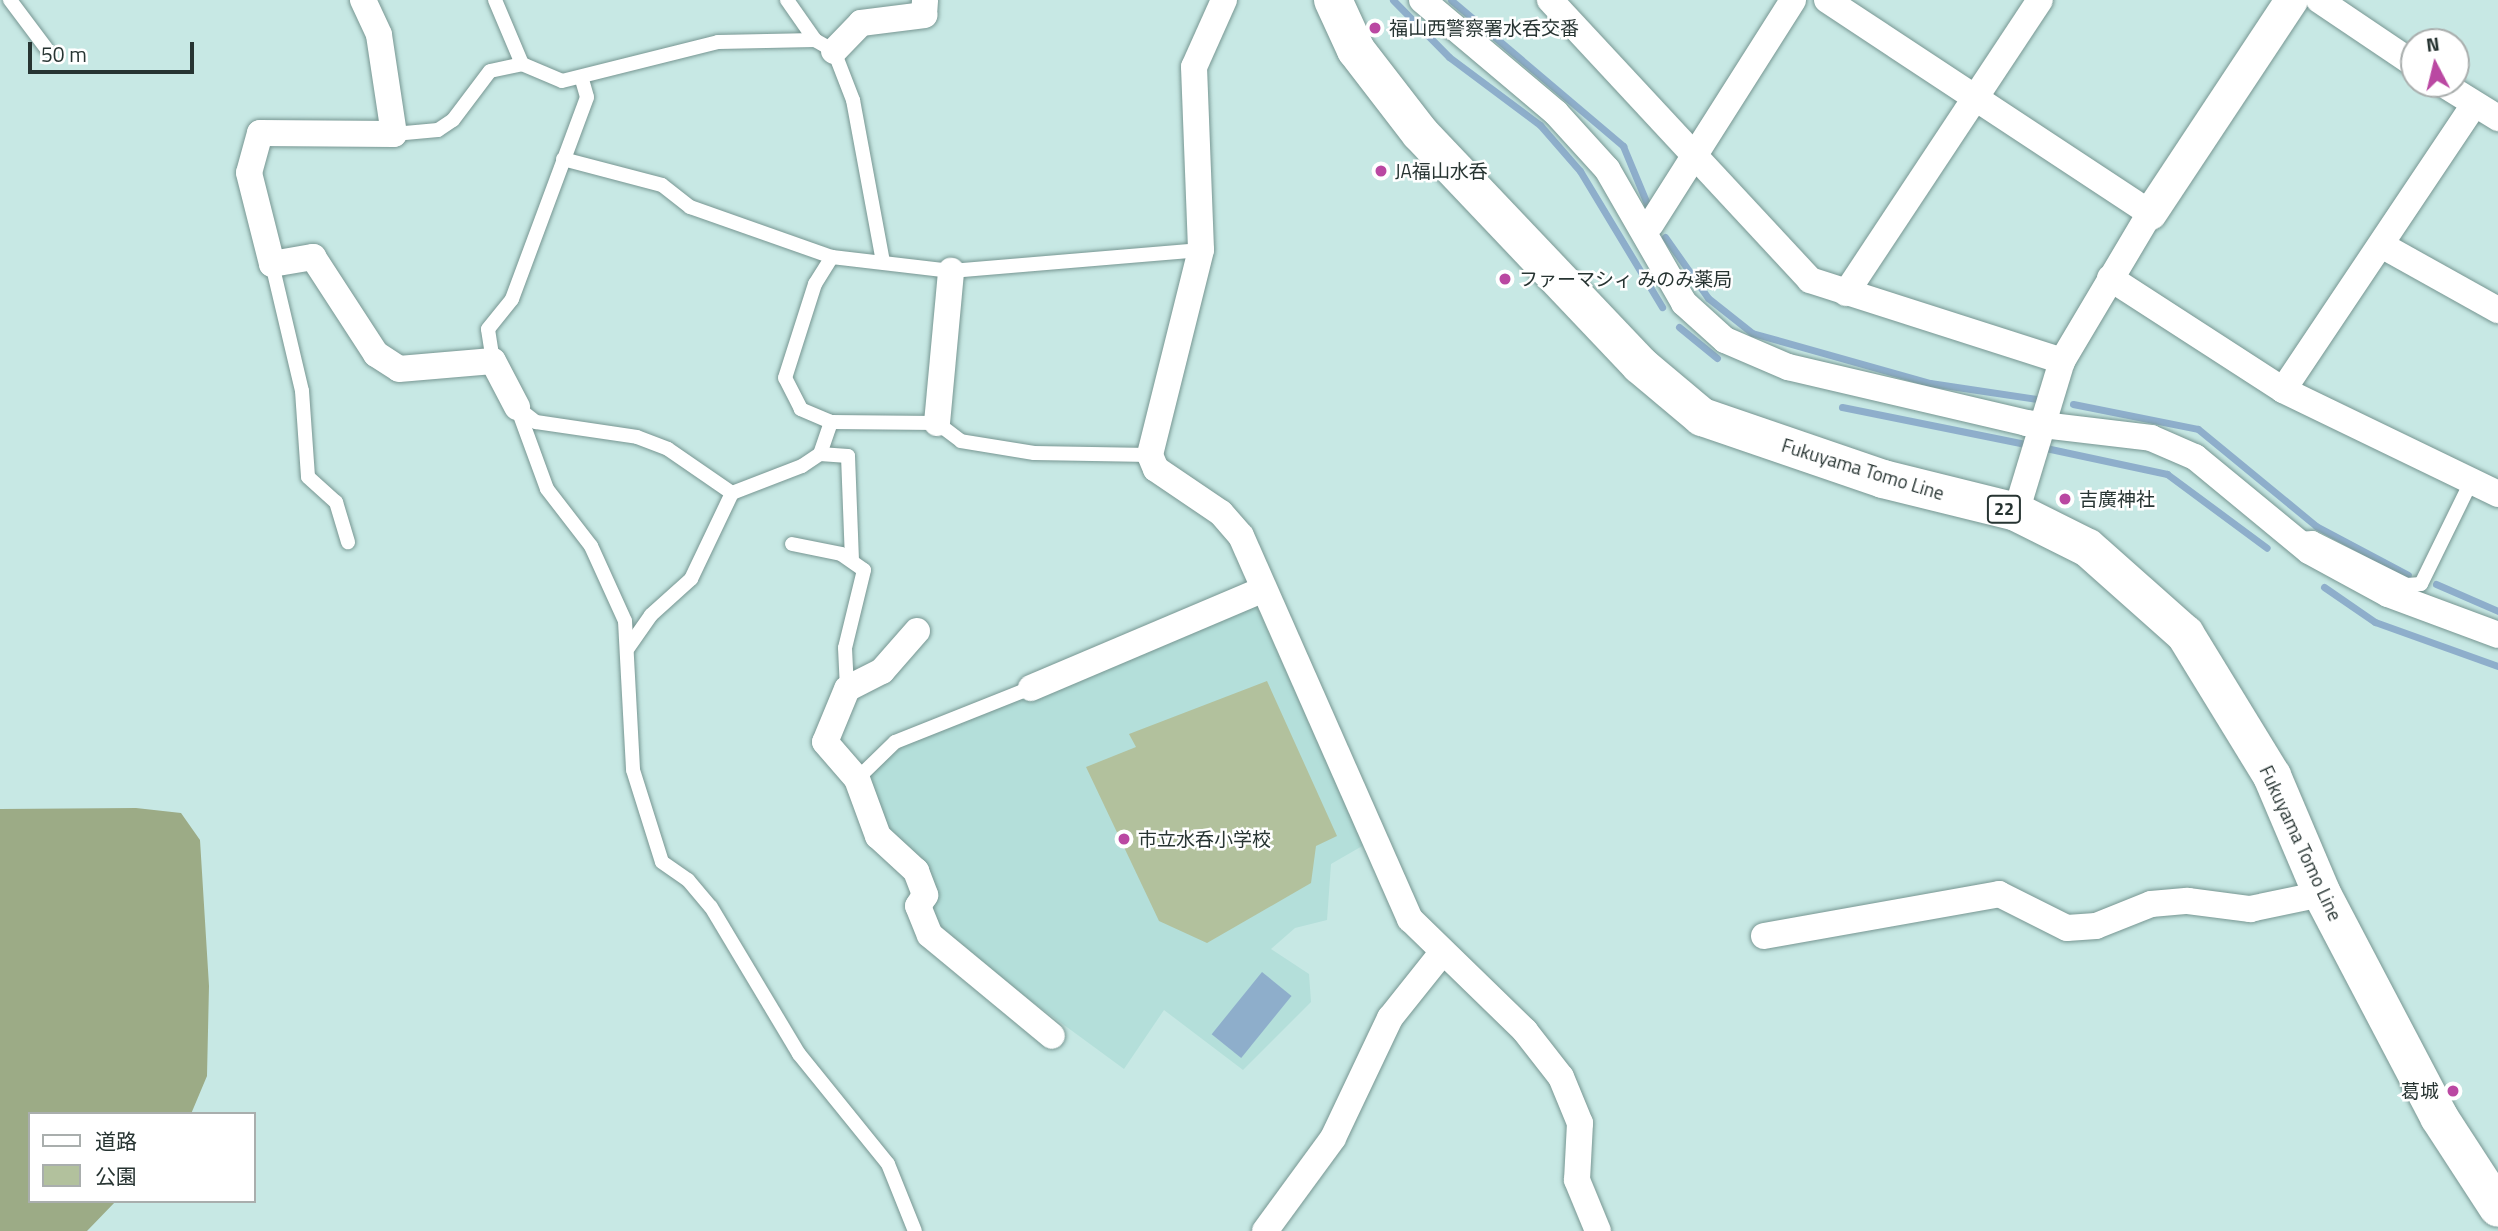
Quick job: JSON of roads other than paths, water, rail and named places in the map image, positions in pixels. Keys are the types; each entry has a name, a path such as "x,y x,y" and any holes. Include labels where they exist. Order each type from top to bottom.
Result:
{"main road":[{"name":"Fukuyama Tomo Line","path":"1333,0 1356,50 1420,133 1640,365 1702,417 1882,480 2016,512 2088,548 2185,634 2272,776 2322,894 2439,1117 2498,1208"}],"street":[{"path":"363,0 379,35 394,134 260,133 249,173 272,264 313,257 376,354 399,369 493,361 517,407"},
{"path":"825,46 861,23 924,15 925,0"},
{"path":"1224,0 1194,67 1201,250 1150,455 1156,469 1234,524 1380,863 1409,919 1441,954 1525,1031 1561,1077 1580,1123 1577,1180 1598,1231"},
{"path":"1423,0 1556,113 1607,169 1631,219 1697,314 1725,340 1788,367 2037,439 2151,438 2195,457 2296,540 2388,594 2498,635"},
{"path":"1550,0 1810,280 2062,361"},
{"path":"1651,224 1793,0"},
{"path":"1827,0 2150,213"},
{"path":"1846,293 2040,0"},
{"path":"2016,512 2062,361 2150,213 2291,0"},
{"path":"2319,0 2400,55"},
{"path":"2464,98 2498,118"},
{"path":"2283,390 2383,246 2474,105"},
{"path":"2383,246 2498,310"},
{"path":"937,423 951,271"},
{"path":"2110,278 2283,390 2498,494"},
{"path":"1031,688 1262,590"},
{"path":"917,631 882,671 847,689 825,742 857,779 878,836 916,871 925,895 918,906 930,934 1052,1036"},
{"path":"1763,936 2000,894 2067,928 2096,926 2151,904 2188,901 2250,909 2322,894"},
{"path":"1265,1231 1333,1138 1390,1018 1441,954"}],"lane":[{"path":"10,0 46,48"},
{"path":"495,0 522,64 547,78 582,79 608,66 718,42 825,46"},
{"path":"787,0 825,46 862,138 883,262"},
{"path":"394,134 438,130 453,120 490,71 522,64"},
{"path":"493,361 488,328 512,299 587,97 582,79"},
{"path":"564,159 662,185 690,207 832,257 951,271 1201,250"},
{"path":"1607,169 1651,224 1697,314"},
{"path":"832,257 815,284 785,378 801,409 831,422 937,423 961,441 1034,453 1150,455"},
{"path":"272,264 302,391 308,477 335,502 348,542"},
{"path":"517,407 536,422 658,445 732,493"},
{"path":"517,407 547,489 605,574 628,648 633,770 662,862 688,880 710,907 799,1054 888,1164 915,1231"},
{"path":"820,454 831,422"},
{"path":"628,648 651,615 691,579 732,493 820,454 848,456 852,558"},
{"path":"2296,540 2313,538 2406,585 2421,584 2471,482"},
{"path":"792,544 852,558 864,570 864,581 845,648 847,689"},
{"path":"857,779 895,742 1031,688"}],"waterway":[{"path":"1393,0 1449,57 1540,125 1580,171 1662,307"},
{"path":"1451,0 1623,146 1650,211"},
{"path":"1665,237 1708,298 1752,333 1930,383 2037,399"},
{"path":"1679,327 1717,358"},
{"path":"2073,404 2198,429 2316,526 2408,575"},
{"path":"1842,407 2030,445"},
{"path":"2041,447 2167,474 2267,548"},
{"path":"2436,584 2498,611"},
{"path":"2324,587 2375,622 2498,666"}],"place":[{"name":"福山西警察署水呑交番","path":"1375,28"},
{"name":"JA福山水呑","path":"1381,171"},
{"name":"ファーマシィ みのみ薬局","path":"1505,279"},
{"name":"吉廣神社","path":"2065,499"},
{"name":"市立水呑小学校","path":"1124,839"},
{"name":"葛城","path":"2453,1091"}]}
